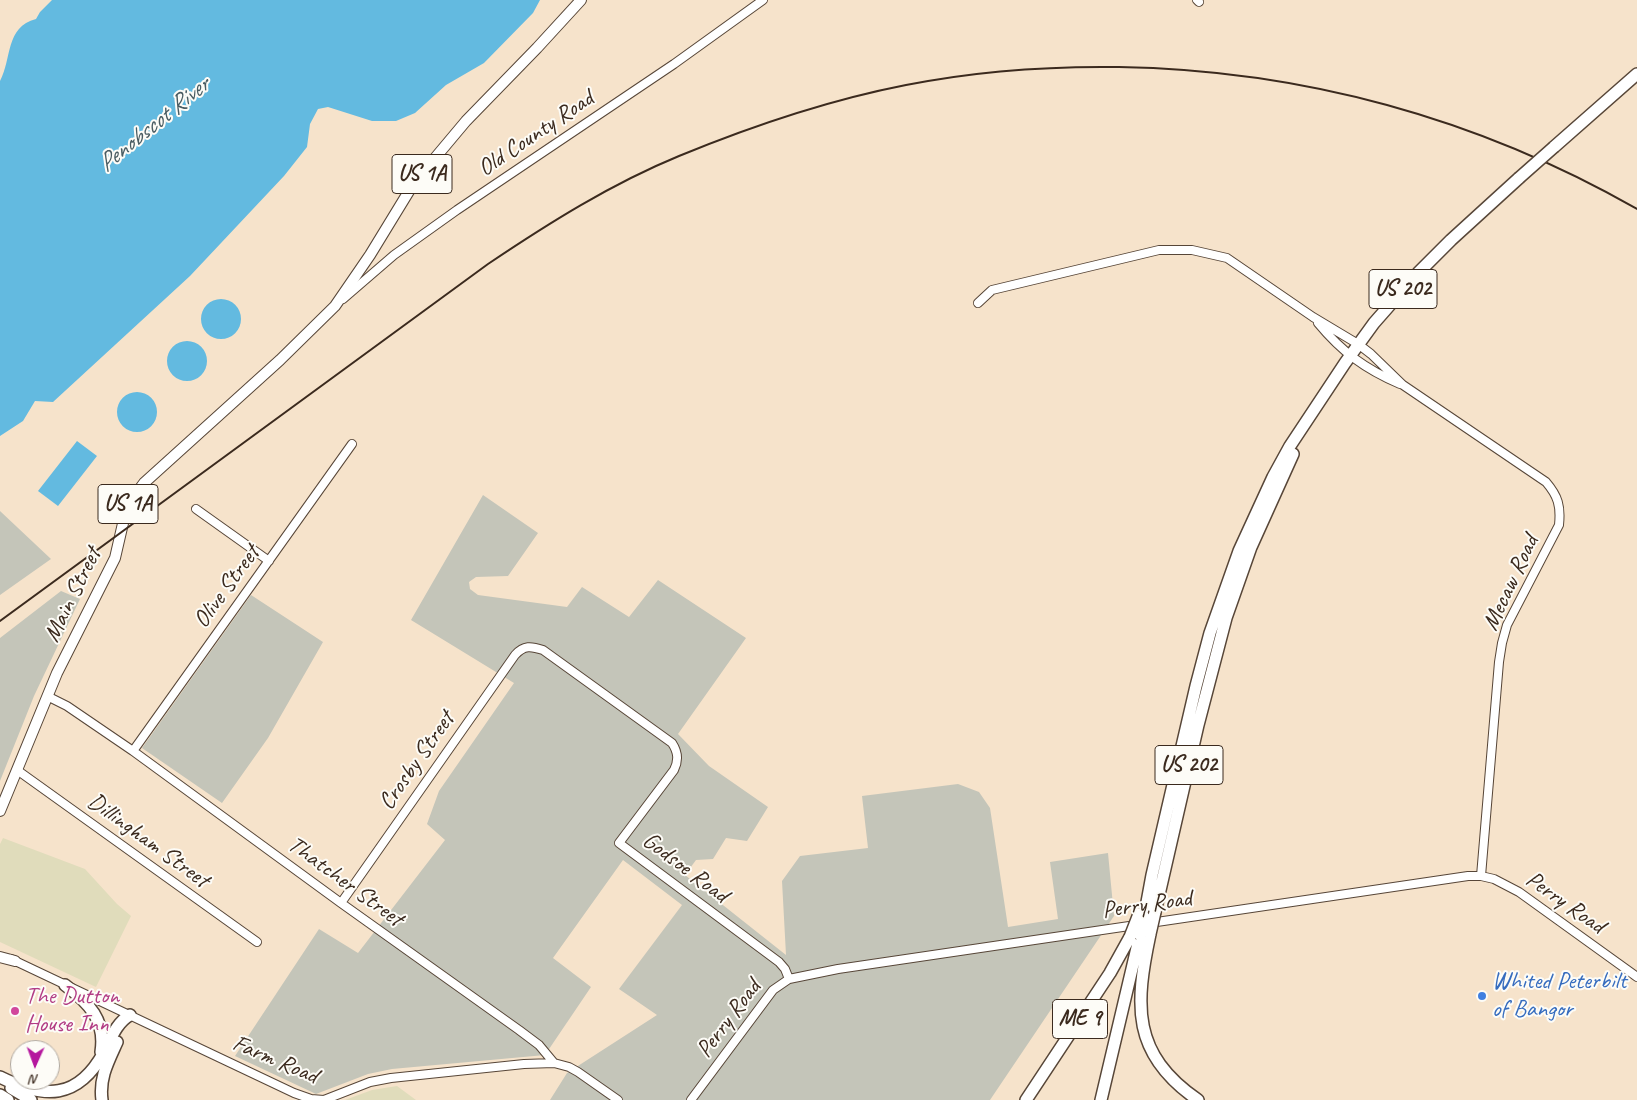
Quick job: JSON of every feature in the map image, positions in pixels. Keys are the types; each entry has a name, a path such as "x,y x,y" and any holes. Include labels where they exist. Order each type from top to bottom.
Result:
{"highway":[{"name":"US 202","path":"1152,876 1202,663 1224,591 1265,492 1288,451 1358,344 1418,273 1554,146 1637,74"},
{"name":"US 202","path":"1145,955 1140,935 1230,606 1256,537 1310,419"},
{"name":"ME 9","path":"1026,1100 1110,973 1140,935 1152,876"},
{"path":"1101,1100 1140,935"},
{"name":"ME 9","path":"1109,1100 1145,955"},
{"path":"1145,955 1140,1009 1141,1022 1146,1039 1163,1068 1180,1086 1198,1100"},
{"path":"65,985 87,1004 98,1020 102,1032 98,1064"},
{"path":"0,1077 29,1089 57,1091 67,1089 89,1075 98,1064 116,1028 130,1015"},
{"path":"102,1100 101,1082 105,1069 130,1015"},
{"path":"0,1081 31,1100"},
{"path":"0,1095 8,1100"}],"main road":[{"name":"US 1A","path":"335,306 370,255 414,183 466,121 581,0"},
{"name":"Main Street","path":"0,811 47,696 115,558 127,506 144,483 280,360 335,306"},
{"path":"0,955 15,961"}],"street":[{"name":"Old County Road","path":"335,306 394,255 457,210 674,64 763,0"},
{"path":"978,303 992,290 1159,250 1192,250 1227,258 1313,317"},
{"name":"Mecaw Road","path":"1313,317 1358,344 1403,385 1546,482 1558,499 1560,513 1553,538 1507,625 1498,662 1481,876"},
{"name":"Mecaw Road","path":"1313,317 1335,343 1350,355 1380,376 1403,385"},
{"name":"Olive Street","path":"133,751 352,444"},
{"path":"196,509 269,561"},
{"name":"Crosby Street","path":"341,902 515,655 521,649 528,647"},
{"name":"Godsoe Road","path":"528,647 543,650 672,743 678,756 674,770 619,843 779,962 785,969 789,979"},
{"name":"Thatcher Street","path":"47,696 67,706 133,751 520,1030 539,1045 554,1063 569,1067 578,1072 618,1100"},
{"name":"Dillingham Street","path":"17,770 257,942"},
{"name":"Perry Road","path":"691,1100 773,990 789,979 838,969 1405,884 1468,876 1481,876 1500,881 1519,892 1637,977"},
{"name":"Farm Road","path":"15,961 294,1093 315,1099 328,1099 370,1082 391,1078 524,1064 554,1063"}],"shaded area":[{"path":"483,495 538,533 508,576 476,577 469,582 470,589 478,595 567,607 582,587 629,617 658,580 746,638 678,734 709,766 768,807 747,841 726,838 713,859 696,860 685,875 786,955 782,881 800,856 868,848 862,796 958,784 979,792 990,808 1008,927 1058,919 1050,862 1108,853 1114,916 990,1100 550,1100 567,1073 657,1015 619,989 682,905 623,860 553,958 591,987 545,1055 392,1069 368,1074 316,1094 235,1056 319,929 358,953 445,840 427,824 439,791 514,683 411,620"},
{"path":"0,511 51,559 0,595"},
{"path":"61,591 80,599 34,696 0,781 0,638"},
{"path":"251,595 323,642 268,738 222,803 142,748"},
{"path":"3,838 85,869 117,904 131,916 96,987 0,942 0,844"},
{"path":"397,1086 416,1100 345,1100 372,1090"}],"water":[{"name":"Penobscot River","path":"52,0 540,0 533,13 484,63 446,85 415,113 396,121 372,121 328,107 318,109 310,124 307,147 284,176 190,276 53,402 35,401 23,421 0,436 0,81 14,36 26,23 36,19"},
{"path":"225,299 232,302 238,308 241,319 240,327 232,336 225,339 217,339 210,336 202,327 201,315 204,308 213,300"},
{"path":"191,341 198,344 204,350 207,361 206,369 198,378 191,381 183,381 176,378 168,369 167,357 170,350 179,342"},
{"path":"141,392 148,395 154,401 157,412 156,420 148,429 141,432 133,432 126,429 118,420 117,408 120,401 129,393"},
{"path":"77,441 97,456 58,506 38,491"}],"railway":[{"path":"0,621 488,264 557,219 629,179 679,156 763,124 848,98 959,76 1066,67 1187,70 1255,78 1321,89 1387,105 1451,125 1515,149 1577,177 1637,209"}],"place":[{"name":"Whited Peterbilt of Bangor","path":"1482,996"},
{"name":"The Dutton House Inn","path":"15,1011"}]}
